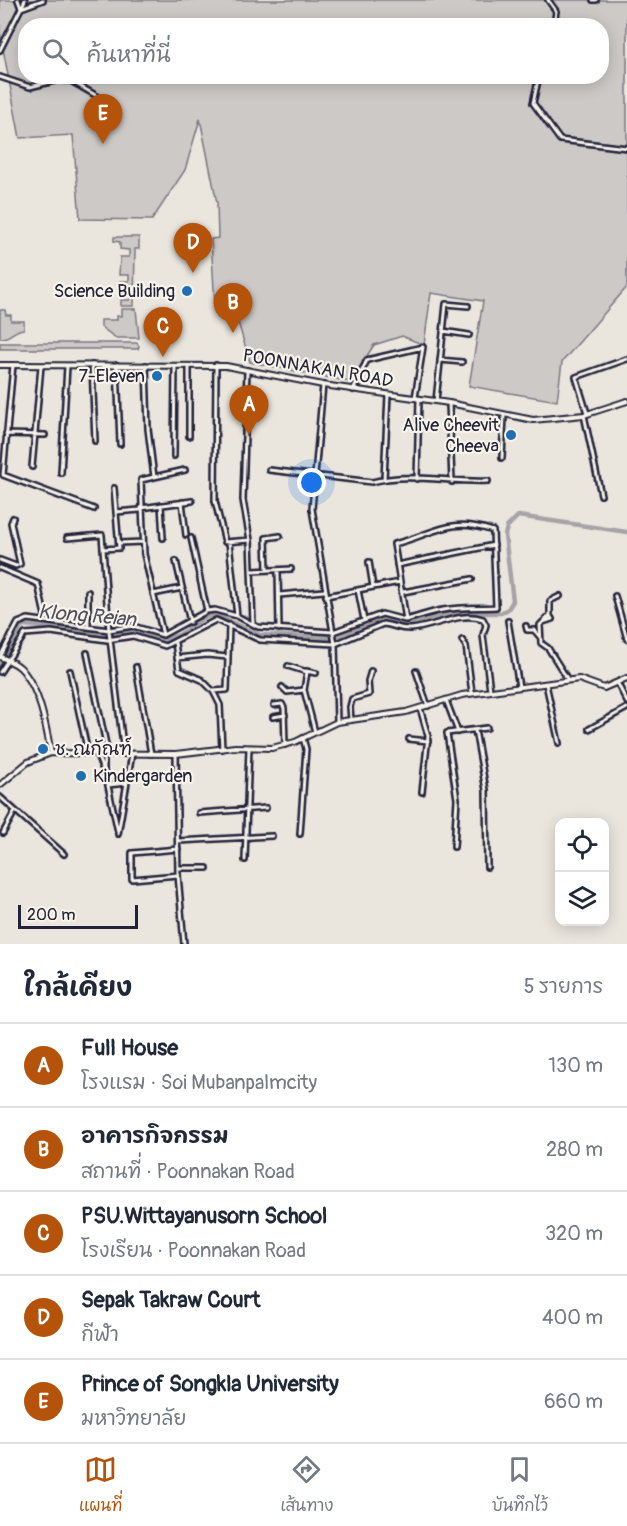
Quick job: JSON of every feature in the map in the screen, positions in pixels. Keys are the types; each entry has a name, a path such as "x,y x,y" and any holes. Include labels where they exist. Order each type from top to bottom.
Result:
{"street":[{"path":"18,0 21,8"},
{"path":"0,51 25,0"},
{"path":"21,8 43,0"},
{"path":"548,0 556,11 555,18"},
{"path":"0,77 18,83"},
{"path":"21,84 30,87 42,84"},
{"path":"76,84 104,100 110,116"},
{"path":"537,84 533,103 560,140 627,148"},
{"path":"436,401 446,304 468,306"},
{"path":"442,332 469,335"},
{"path":"353,390 367,360 423,347 417,398 417,479"},
{"path":"602,495 576,377 627,359"},
{"path":"440,360 462,362"},
{"name":"POONNAKAN ROAD","path":"0,365 216,365 247,368 322,385 449,403 504,416 542,420 585,414 627,401"},
{"path":"13,365 3,475 94,509"},
{"path":"92,365 96,441"},
{"path":"117,365 120,444"},
{"path":"146,365 148,429 154,477"},
{"path":"174,456 176,365"},
{"path":"189,365 189,436"},
{"path":"216,365 214,501 226,542 237,616"},
{"path":"32,467 41,366"},
{"path":"62,473 67,366"},
{"path":"247,368 243,500 250,540 253,624"},
{"path":"322,385 312,509 324,591 335,643 337,722"},
{"path":"384,479 388,395"},
{"path":"449,403 452,482"},
{"path":"502,458 504,416"},
{"path":"6,434 45,435"},
{"path":"163,635 144,554 141,480 185,470"},
{"path":"269,470 372,482 384,479 488,481"},
{"path":"103,549 119,548 114,488"},
{"path":"116,512 192,501"},
{"path":"182,502 186,535"},
{"path":"161,505 163,538"},
{"path":"0,560 16,566 20,564 11,523 13,518"},
{"path":"51,753 45,723 26,675 9,661 0,657 18,622 28,619 46,620 109,631 133,626 163,635 207,611 221,610 253,624 279,629 333,633 385,614 406,620 451,609 497,607 493,531 471,525 439,527 394,544 406,620"},
{"path":"67,538 102,535 109,631 124,754"},
{"path":"267,570 266,538 280,536"},
{"path":"191,538 207,611"},
{"path":"226,542 250,540"},
{"path":"119,543 143,542"},
{"path":"397,565 494,545"},
{"path":"176,561 190,622"},
{"path":"369,562 373,587"},
{"path":"0,568 38,584 46,620"},
{"path":"252,571 291,569"},
{"path":"278,570 279,629"},
{"path":"403,592 472,579"},
{"path":"326,596 400,582"},
{"path":"153,594 182,588"},
{"path":"358,590 364,620"},
{"path":"278,596 324,591"},
{"path":"88,592 88,626"},
{"path":"560,596 551,600 550,615 542,623 541,638 542,644 548,648 568,680"},
{"path":"615,596 627,639"},
{"path":"0,672 28,632 51,632 110,639 132,636 165,646 175,643 212,621 229,625 260,640 335,643 383,624 399,630 413,629 442,621 480,618 486,625 483,635 490,690"},
{"path":"508,621 519,687"},
{"path":"213,691 227,690 229,625"},
{"path":"526,626 527,630 536,631 541,638"},
{"path":"462,640 466,646 472,693"},
{"path":"175,643 181,671 202,680 213,691 220,705 222,749"},
{"path":"87,653 106,755 104,771 118,834 132,754"},
{"path":"177,658 207,655 228,657"},
{"path":"288,666 316,673"},
{"path":"136,667 151,754"},
{"path":"351,720 352,699 369,694 368,681 371,670"},
{"path":"70,671 89,755"},
{"path":"306,671 307,679 304,690 315,732"},
{"path":"416,671 428,706"},
{"path":"1,782 30,760 51,753 176,754 222,749 268,748 285,745 337,722 420,708 472,693 568,680 584,680 604,688 618,684 627,678"},
{"path":"546,684 559,743"},
{"path":"618,684 627,702"},
{"path":"282,687 289,692 304,690"},
{"path":"446,700 458,732"},
{"path":"274,705 282,704 285,715 285,745"},
{"path":"420,708 428,741 422,792"},
{"path":"590,729 627,708"},
{"path":"273,717 285,715"},
{"path":"454,847 457,799 447,733 487,728"},
{"path":"475,730 486,790 487,867"},
{"path":"300,834 306,749 303,738"},
{"path":"410,739 428,741"},
{"path":"245,860 249,748"},
{"path":"176,754 178,875 184,944"},
{"path":"97,755 99,765 104,771"},
{"path":"108,785 126,783"},
{"path":"0,797 64,854"},
{"path":"199,813 266,808"},
{"path":"3,833 15,811"},
{"path":"178,841 272,836"},
{"path":"178,849 132,854 132,879 178,875"},
{"path":"178,868 207,868"}],"shaded area":[{"path":"0,0 627,0 627,287 562,362 557,401 469,386 483,301 431,293 424,345 402,336 374,345 350,382 250,362 237,319 232,319 229,311 215,306 211,239 218,238 217,203 200,119 185,170 152,220 80,219 73,135 20,138 0,33"},
{"path":"114,237 139,237 139,249 135,249 134,306 121,306 121,300 130,300 130,293 120,293 120,281 129,281 129,275 119,275 120,257 129,257 129,250 120,249 120,242 114,241"},
{"path":"121,309 136,309 139,338 116,338 101,327 101,320 117,320 117,316 121,316"},
{"path":"0,310 5,310 6,315 11,315 11,321 24,321 24,329 0,338"},
{"path":"0,343 137,343 139,346 138,349 0,349"}],"waterway":[{"name":"Klong Reian","path":"0,665 21,627 26,625 106,635 132,631 164,640 179,635 205,617 216,615 260,635 332,638 383,619 403,625 456,613 501,613 508,609 513,601 505,535 507,527 518,516 627,532"}],"place":[{"name":"Prince of Songkla University","path":"103,144"},
{"name":"Sepak Takraw Court","path":"193,273"},
{"name":"Science Building","path":"187,291"},
{"name":"อาคารกิจกรรม","path":"233,333"},
{"name":"PSU.Wittayanusorn School","path":"163,357"},
{"name":"7-Eleven","path":"157,376"},
{"name":"Full House","path":"249,435"},
{"name":"Alive Cheevit Cheeva","path":"511,435"},
{"name":"ช. ณกัณฑ์","path":"43,749"},
{"name":"Kindergarden","path":"81,776"}]}
